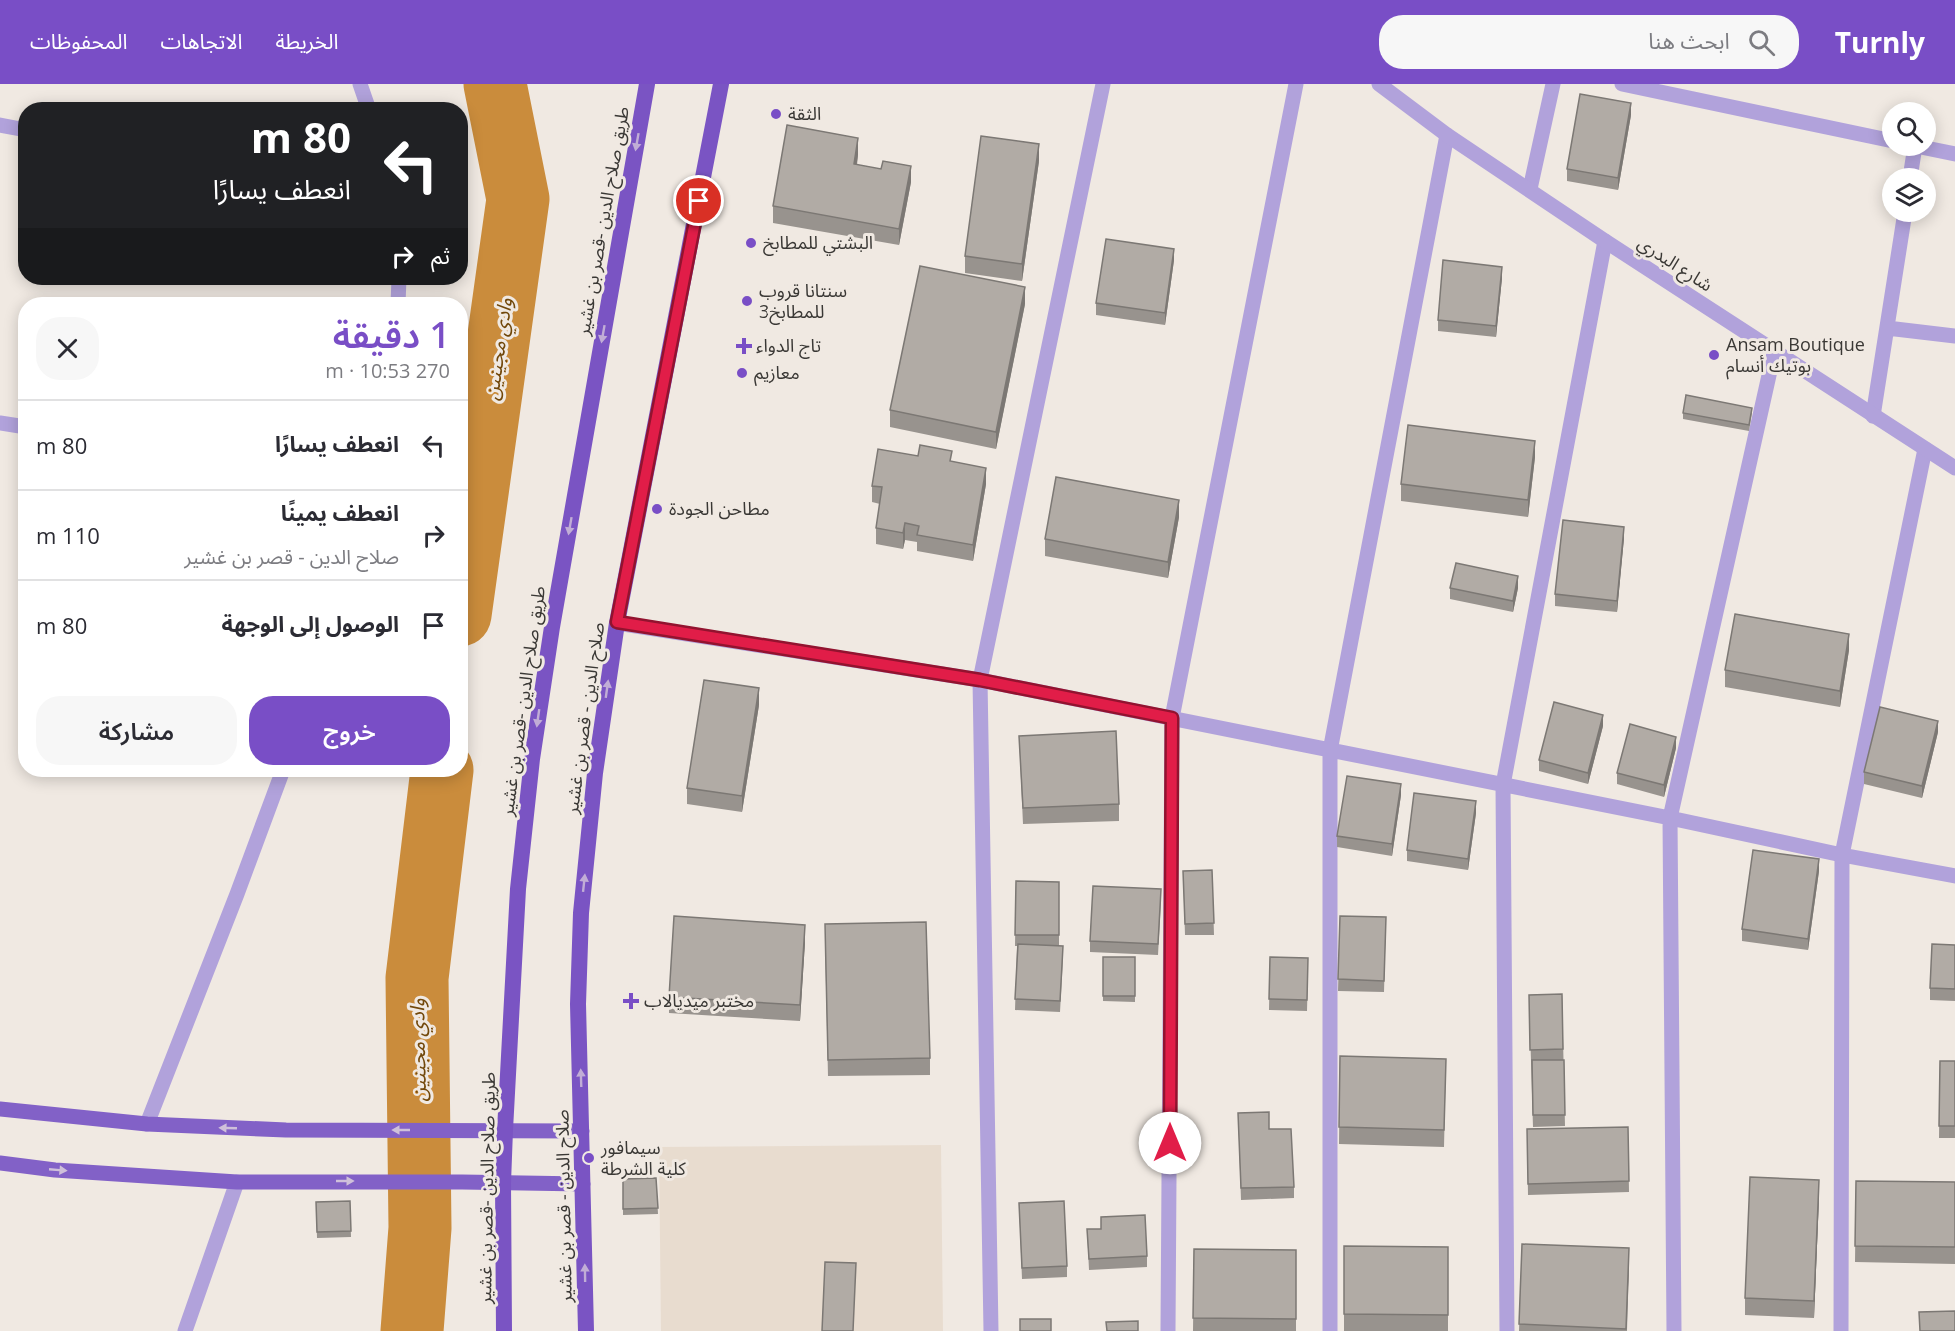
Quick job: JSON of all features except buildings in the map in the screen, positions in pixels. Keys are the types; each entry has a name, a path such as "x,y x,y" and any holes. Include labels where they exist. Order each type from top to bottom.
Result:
{"highway":[{"name":"طريق صلاح الدين -قصر بن غشير","path":"504,1331 503,1183 518,889 532,759 552,627 646,84"},
{"name":"صلاح الدين - قصر بن غشير","path":"586,1331 578,1004 581,913 595,773 617,622 721,84"}],"main road":[{"path":"0,1109 147,1124 286,1130 582,1131"},
{"path":"0,1163 55,1170 237,1182 583,1184"}],"street":[{"path":"360,84 366,102"},
{"path":"992,1331 980,680 1102,84"},
{"path":"1168,1331 1172,718 1296,84"},
{"name":"شارع البدري","path":"1379,84 1447,135 1605,241 1955,468"},
{"path":"1530,189 1553,84"},
{"path":"1622,84 1882,139"},
{"path":"0,125 18,128"},
{"path":"1330,1331 1330,751 1447,135"},
{"path":"1936,150 1955,154"},
{"path":"1873,416 1903,222"},
{"path":"1507,1331 1503,785 1605,241"},
{"path":"1887,327 1955,336"},
{"path":"1674,1331 1670,818 1774,352"},
{"path":"0,423 18,426"},
{"path":"1841,1331 1842,855 1925,449"},
{"path":"617,622 980,680 1955,876"},
{"path":"147,1124 280,777"},
{"path":"185,1331 237,1182"}],"shaded area":[{"path":"941,1145 943,1331 661,1331 659,1147"}],"waterway":[{"name":"وادي مجينين","path":"468,558 518,199 495,84"},
{"name":"وادي مجينين","path":"412,1331 420,1228 417,978 441,777"}],"place":[{"name":"الثقة","path":"776,114"},
{"name":"البشتي للمطابخ","path":"751,243"},
{"name":"سنتانا قروب 3للمطابخ","path":"747,301"},
{"name":"تاج الدواء","path":"744,346"},
{"name":"Ansam Boutique بوتيك أنسام","path":"1714,355"},
{"name":"معازيم","path":"742,373"},
{"name":"مطاحن الجودة","path":"657,509"},
{"name":"مختبر ميديالاب","path":"631,1001"},
{"name":"سيمافور كلية الشرطة","path":"589,1158"}],"route":[{"path":"699,201 617,622 980,680 1172,718 1170,1143"}]}
